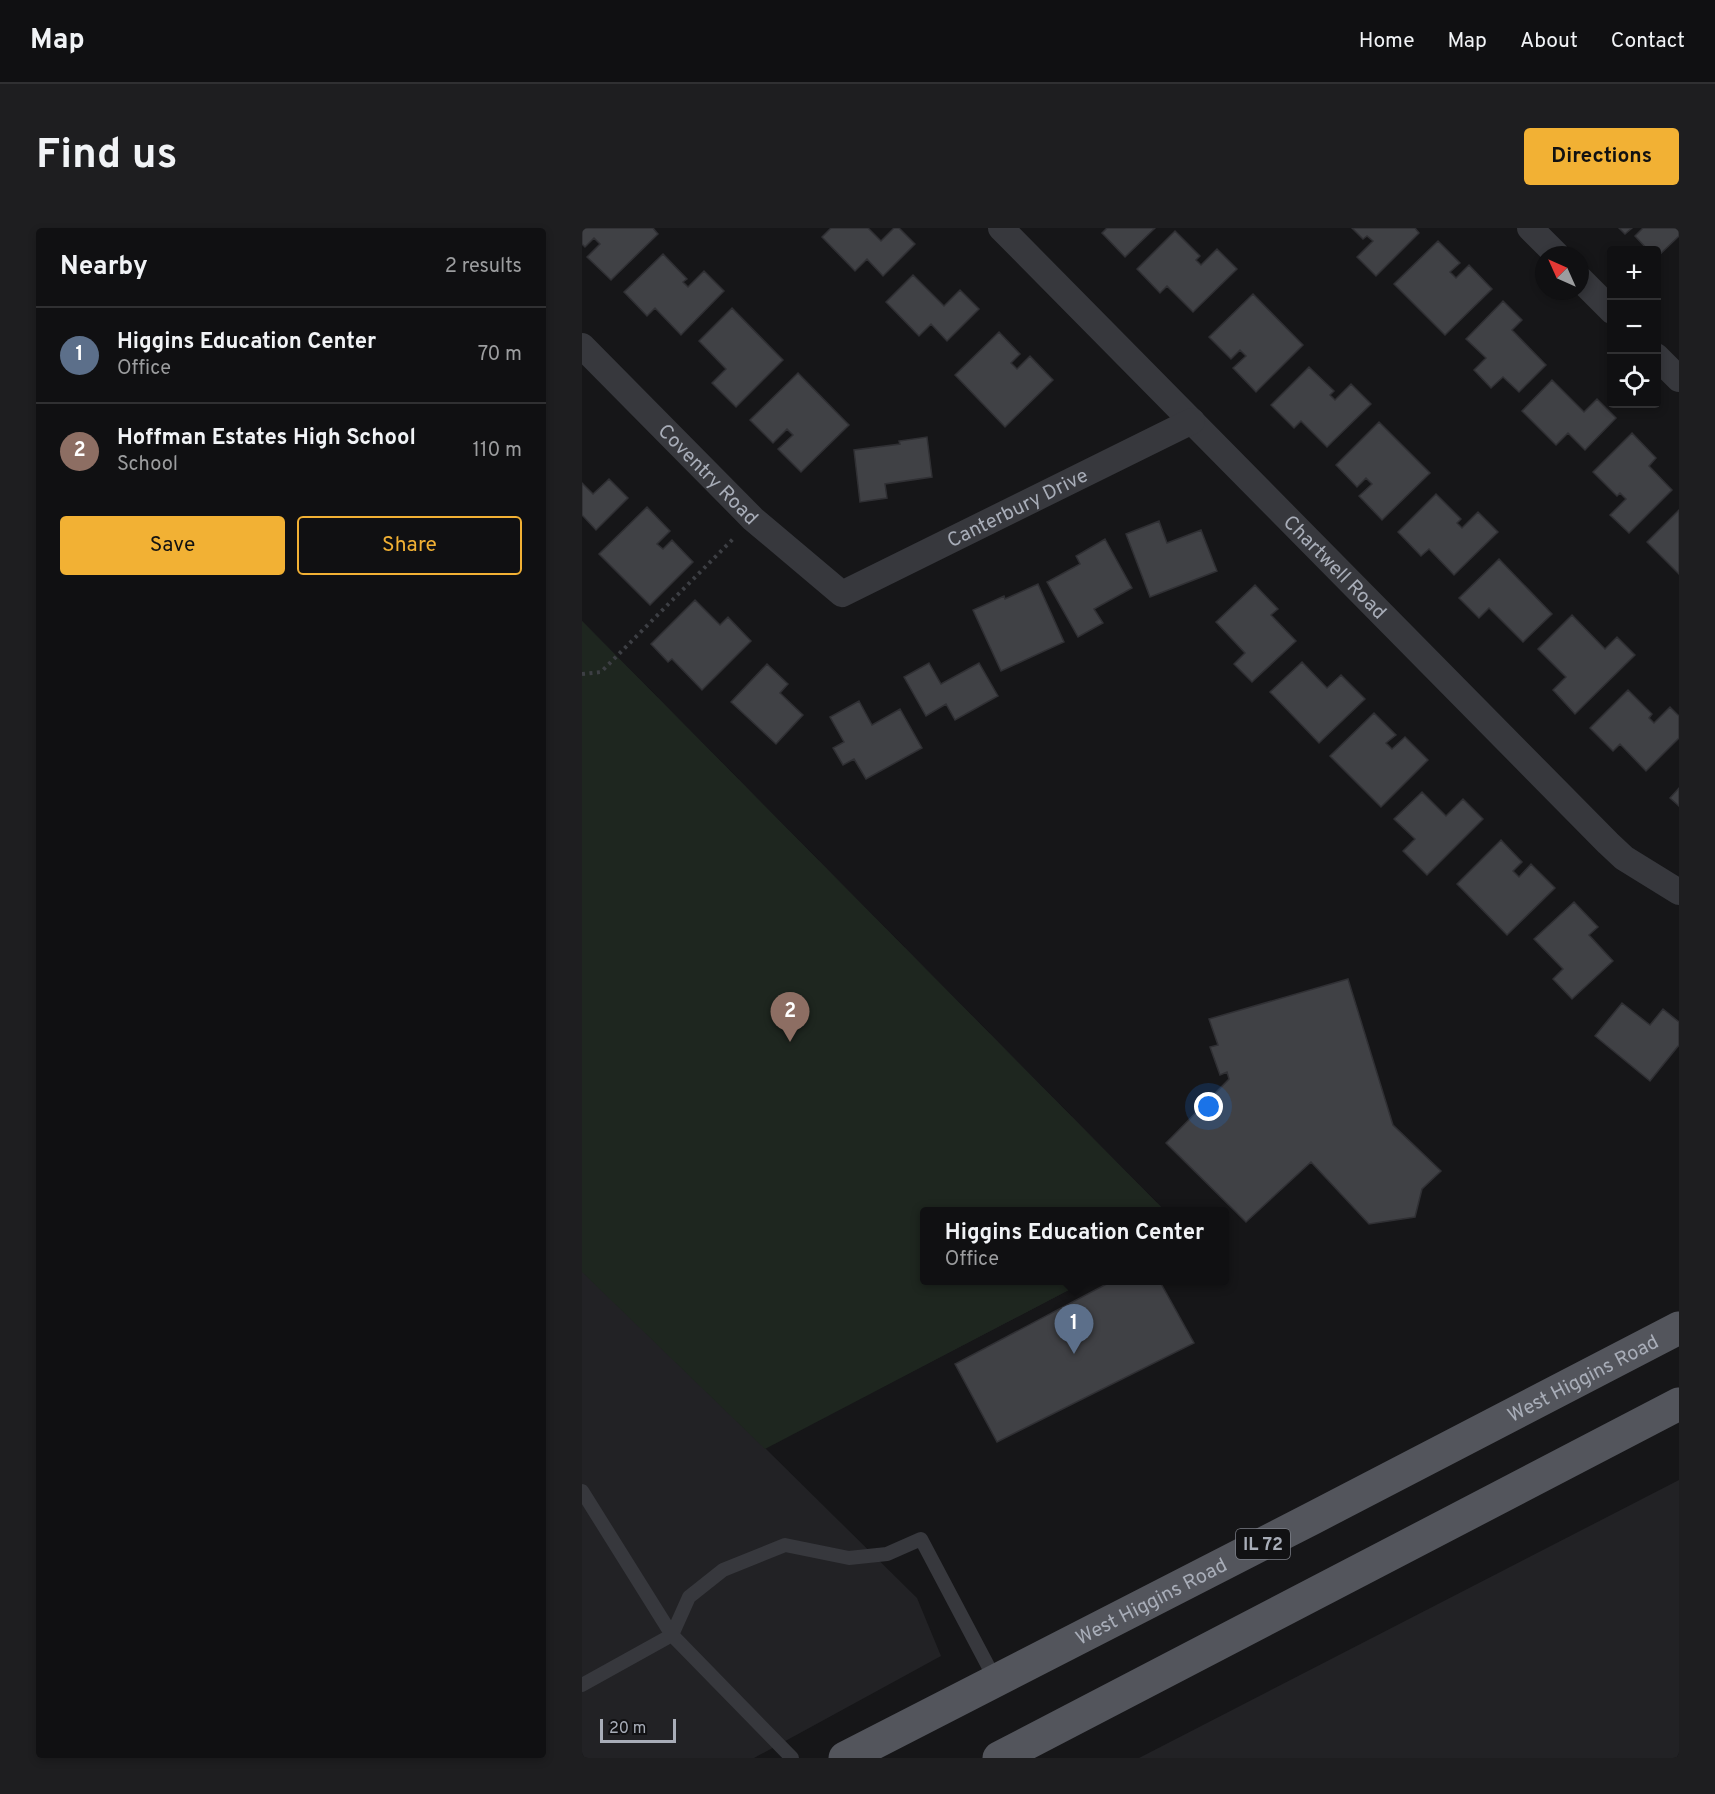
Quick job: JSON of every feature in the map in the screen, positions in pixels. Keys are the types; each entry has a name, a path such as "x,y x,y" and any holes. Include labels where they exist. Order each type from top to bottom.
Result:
{"main road":[{"name":"West Higgins Road","path":"845,1758 1679,1328"},
{"path":"999,1758 1176,1668 1679,1404"}],"street":[{"name":"Chartwell Road","path":"1002,228 1608,843 1633,863 1679,892"},
{"path":"1530,228 1548,246"},
{"path":"1589,288 1607,307"},
{"name":"Coventry Road","path":"582,346 753,519 842,594"},
{"path":"1661,361 1679,379"},
{"name":"Canterbury Drive","path":"842,594 1192,421"}],"lane":[{"path":"582,1491 672,1635 792,1758"},
{"path":"582,1685 672,1635 689,1597 723,1570 785,1545 849,1558 887,1554 921,1539 996,1681"}],"path":[{"path":"582,674 602,672 753,519"}],"shaded area":[{"path":"582,621 1161,1207 920,1207 920,1285 1078,1285 765,1448 917,1598 941,1656 754,1758 582,1758"},
{"path":"582,621 1161,1207 920,1207 920,1285 1078,1285 765,1449 582,1272"},
{"path":"1679,1480 1679,1758 1139,1758"}],"building":[{"path":"582,228 653,228 658,234 611,280 587,257 600,244 594,238 585,247 582,244"},
{"path":"831,228 868,228 881,241 894,228 899,228 915,244 883,276 867,259 855,271 822,237"},
{"path":"1107,228 1155,228 1125,257 1102,233"},
{"path":"1352,228 1415,228 1419,233 1376,276 1357,257 1373,241 1367,236 1363,239"},
{"path":"1619,228 1632,228 1625,234"},
{"path":"1643,228 1679,228 1679,236 1661,253 1661,246 1644,246 1635,236"},
{"path":"1175,231 1200,256 1196,260 1201,265 1217,249 1237,269 1193,312 1167,286 1160,293 1137,269"},
{"path":"1438,241 1460,263 1450,272 1456,278 1469,265 1492,289 1445,335 1394,284"},
{"path":"663,254 687,279 683,282 688,287 704,271 724,291 681,335 655,308 647,316 624,292"},
{"path":"913,275 944,306 960,290 979,309 947,341 931,324 919,336 886,302"},
{"path":"1253,294 1303,345 1256,392 1233,368 1246,356 1240,350 1231,359 1209,337"},
{"path":"1503,301 1522,320 1512,330 1546,365 1519,392 1503,377 1491,388 1474,370 1486,358 1466,339"},
{"path":"732,308 783,360 736,407 712,383 726,369 699,341"},
{"path":"999,332 1020,354 1011,363 1017,369 1030,356 1053,380 1005,427 955,375"},
{"path":"1309,367 1334,391 1330,395 1335,400 1351,384 1371,404 1327,447 1301,421 1294,428 1271,405"},
{"path":"798,373 849,425 801,472 778,449 793,435 787,429 773,443 750,420"},
{"path":"1552,380 1584,412 1597,399 1616,418 1585,450 1568,433 1556,445 1522,411"},
{"path":"1379,422 1430,473 1382,520 1359,496 1372,484 1366,478 1357,487 1336,465"},
{"path":"1632,433 1656,458 1649,466 1672,490 1629,533 1610,515 1626,499 1620,493 1617,496 1593,472"},
{"path":"927,437 932,477 885,484 887,498 860,502 854,450 900,444 899,441"},
{"path":"609,479 628,498 596,530 582,515 582,483 593,494"},
{"path":"1436,494 1461,519 1457,523 1462,528 1478,512 1498,532 1454,575 1429,549 1421,556 1398,532"},
{"path":"647,507 670,531 657,544 663,549 672,540 693,562 650,605 599,554"},
{"path":"1679,510 1679,574 1647,542"},
{"path":"1159,521 1167,543 1201,530 1217,571 1150,597 1126,534"},
{"path":"1105,539 1132,588 1094,609 1103,623 1078,637 1047,582 1080,564 1076,556"},
{"path":"1499,559 1552,614 1523,642 1489,608 1479,618 1459,598"},
{"path":"1038,584 1064,642 1001,671 973,610"},
{"path":"1255,585 1278,609 1271,615 1296,641 1252,682 1234,664 1245,653 1216,622"},
{"path":"695,600 720,625 728,617 751,641 702,690 672,659 668,662 651,644"},
{"path":"1572,615 1605,649 1617,637 1635,655 1575,714 1553,690 1566,677 1538,649"},
{"path":"1302,662 1327,688 1341,675 1365,699 1319,743 1270,692"},
{"path":"929,663 941,684 979,663 998,696 955,720 946,704 926,716 904,677"},
{"path":"767,664 788,684 780,693 803,715 776,744 731,702"},
{"path":"1628,690 1652,714 1649,718 1654,723 1670,707 1679,716 1679,738 1646,771 1620,744 1613,751 1590,728"},
{"path":"859,701 872,725 900,709 922,748 866,779 854,759 843,765 833,748 844,742 830,717"},
{"path":"1374,713 1396,735 1386,743 1392,749 1405,737 1428,760 1381,807 1330,756"},
{"path":"1679,788 1679,806 1670,798"},
{"path":"1422,792 1446,816 1463,799 1483,819 1427,875 1403,851 1415,839 1394,819"},
{"path":"1501,840 1522,862 1513,871 1519,877 1531,864 1555,888 1507,935 1457,884"},
{"path":"1574,902 1598,927 1589,935 1613,961 1572,999 1553,979 1563,969 1534,939"},
{"path":"1348,979 1393,1125 1441,1171 1422,1189 1415,1217 1369,1224 1311,1162 1246,1222 1166,1143 1229,1079 1227,1072 1220,1075 1210,1047 1218,1045 1209,1019"},
{"path":"1622,1003 1650,1025 1663,1009 1679,1022 1679,1045 1650,1081 1595,1036"},
{"path":"1105,1285 1162,1285 1194,1343 997,1442 955,1364"}],"place":[{"name":"Hoffman Estates High School","path":"790,1042"},
{"name":"Higgins Education Center","path":"1074,1354"}]}
